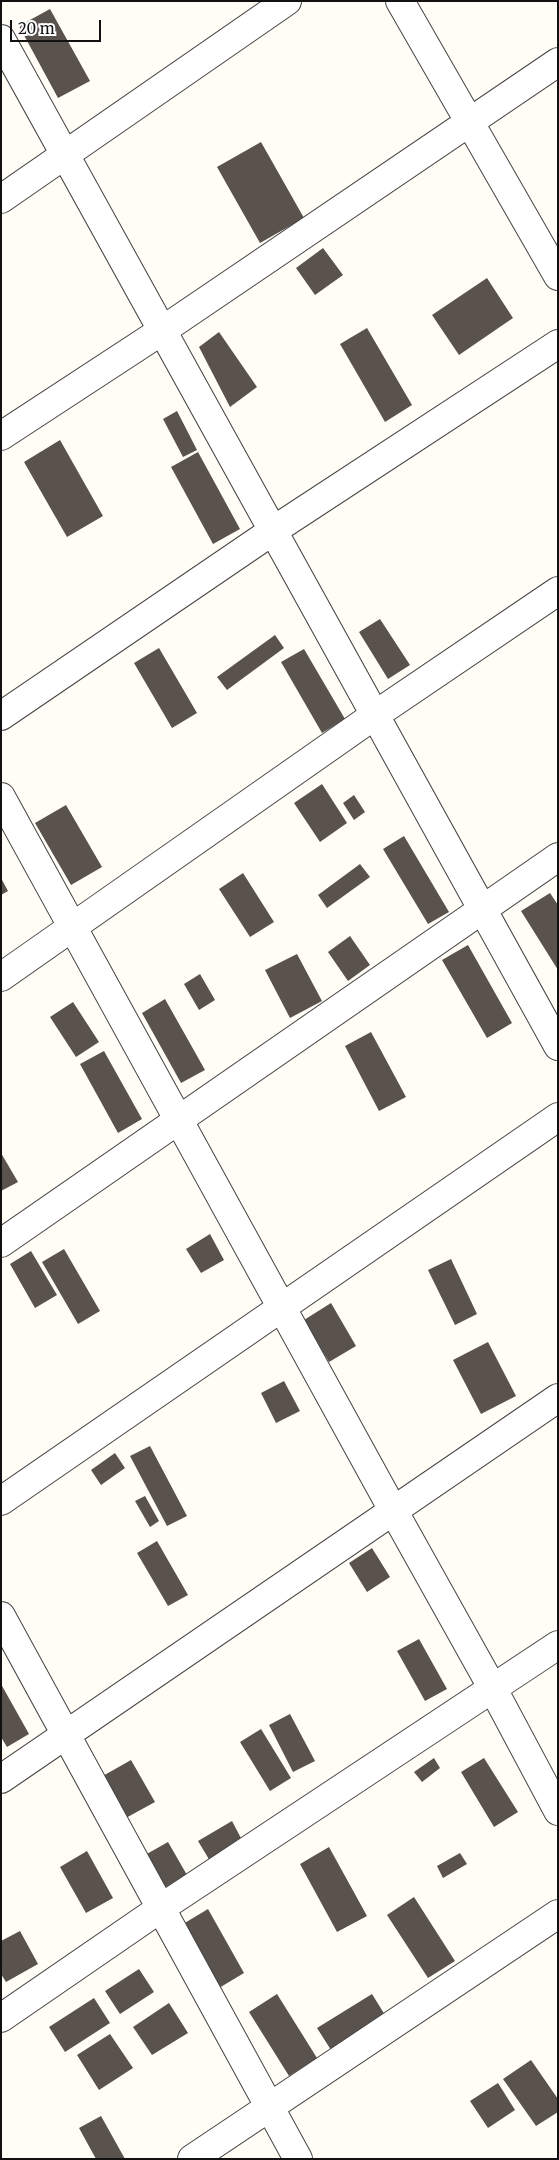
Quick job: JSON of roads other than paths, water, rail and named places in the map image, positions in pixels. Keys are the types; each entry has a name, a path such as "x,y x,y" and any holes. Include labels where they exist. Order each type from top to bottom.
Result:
{"street":[{"path":"1,199 286,1"},
{"path":"400,1 558,276"},
{"path":"1,38 558,1046"},
{"path":"1,436 163,330 558,62"},
{"path":"1,716 274,530 558,344"},
{"path":"1,977 375,715 558,590"},
{"path":"1,797 493,1689 558,1812"},
{"path":"1,1242 558,857"},
{"path":"1,1501 558,1117"},
{"path":"1,1779 558,1398"},
{"path":"1,1616 298,2159"},
{"path":"1,2018 161,1908 558,1645"},
{"path":"192,2159 558,1914"}]}
